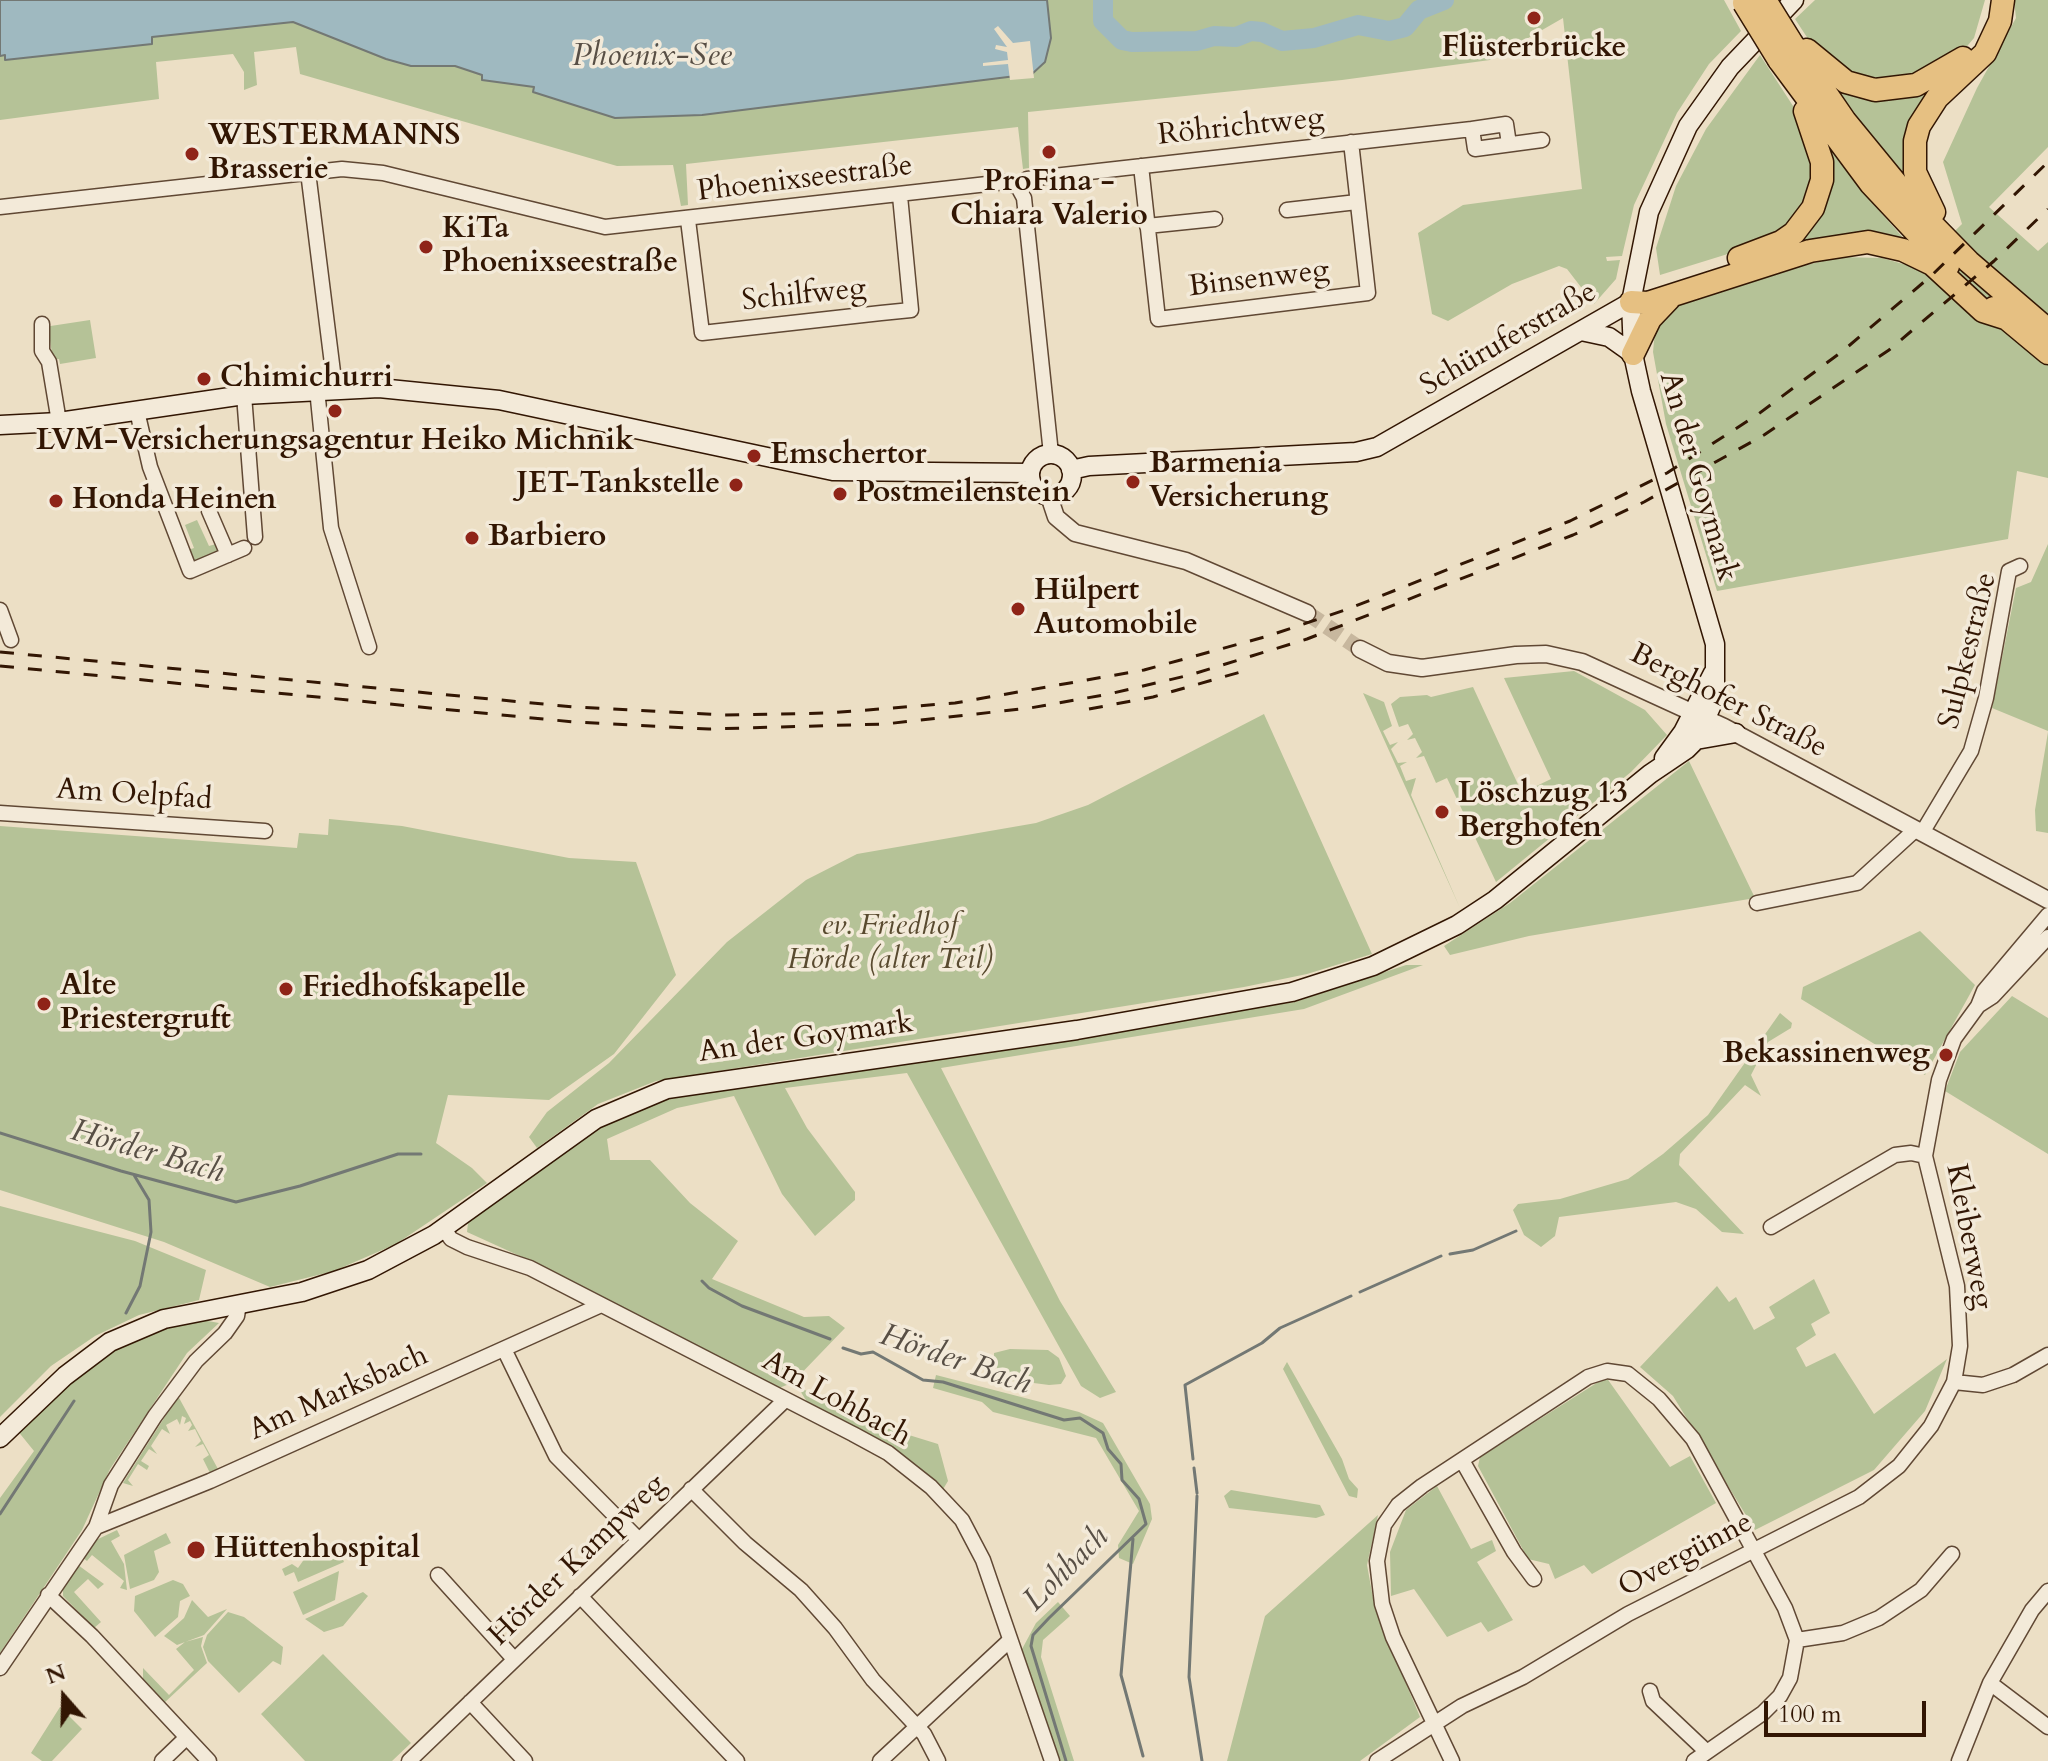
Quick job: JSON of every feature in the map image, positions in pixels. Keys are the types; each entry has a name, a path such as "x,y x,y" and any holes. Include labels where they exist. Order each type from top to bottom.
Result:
{"highway":[{"path":"1631,302 1653,288 1781,242 1794,233 1813,208 1822,180 1818,141 1776,0"},
{"path":"1790,48 1846,82 1875,90 1895,89 1934,77 1963,59 1981,35 1990,0"},
{"path":"1969,262 1959,239 1930,208 1922,193 1915,172 1915,141 1926,111 1985,53 2000,21 2003,0"},
{"path":"1750,1 1872,156 1969,262 2048,330"},
{"path":"1790,48 1896,213 1959,278 2048,353"},
{"path":"1631,302 1648,303 1670,297 1810,251 1868,242 1903,250 1932,264 1983,311 2005,318"},
{"path":"1633,354 1650,319 1670,297"}],"main road":[{"name":"Schüruferstraße","path":"1071,470 1089,466 1338,453 1377,447 1631,302 1649,212 1688,126 1730,67 1794,0"},
{"name":"An der Goymark","path":"0,1438 65,1376 110,1342 164,1319 302,1292 344,1279 396,1256 444,1229 578,1130 620,1107 667,1089 1077,1030 1292,992 1334,981 1404,953 1469,918 1515,885 1696,740 1699,715 1716,667 1711,621 1654,439 1633,354 1631,302"},
{"path":"1581,331 1609,337 1633,354"},
{"path":"0,425 59,422 244,395 326,388 379,388 499,400 743,454 853,473 1030,473"},
{"path":"1051,454 1064,458 1071,470 1067,488 1049,496 1033,486 1030,473 1035,462 1051,454"},
{"name":"An der Goymark","path":"1650,774 1699,715"},
{"path":"1696,740 1736,733"}],"street":[{"name":"Röhrichtweg","path":"1018,187 1027,179 1506,124 1509,144 1542,140"},
{"name":"Binsenweg","path":"1141,166 1158,319 1368,293 1351,142"},
{"name":"Phoenixseestraße","path":"0,207 342,169 383,173 605,227 1005,182 1018,187"},
{"path":"308,172 326,388 331,528 369,647"},
{"path":"1018,187 1024,198 1051,454"},
{"name":"Schilfweg","path":"688,220 702,333 911,310 900,196"},
{"path":"1287,210 1357,202"},
{"path":"1147,226 1215,219"},
{"path":"42,324 42,351 49,362 59,422"},
{"path":"137,411 150,467 190,571 250,543 244,395"},
{"path":"1049,496 1056,517 1075,533 1186,561 1307,613"},
{"path":"209,511 228,555"},
{"name":"Sulpkestraße","path":"1757,903 1857,883 1918,832 1963,769 1974,743 2009,571 2020,566"},
{"path":"0,610 11,640"},
{"name":"Berghofer Straße","path":"1360,649 1388,663 1422,668 1516,655 1569,658 1736,733 2048,900"},
{"name":"Am Oelpfad","path":"0,813 265,831"},
{"name":"Kleiberweg","path":"1960,1346 1957,1286 1925,1156 1945,1057 1978,1006 1984,991 2048,915"},
{"name":"Kleiberweg","path":"1978,1006 1993,996 2048,937"},
{"path":"1771,1227 1895,1155 1911,1153 1925,1156"},
{"name":"Am Lohbach","path":"444,1229 451,1239 530,1268 888,1453 931,1487 962,1520 983,1560 1052,1761"},
{"path":"0,1668 96,1527 111,1485 140,1439 196,1361 225,1333 237,1316 239,1304"},
{"name":"Am Marksbach","path":"96,1527 210,1481 601,1305"},
{"name":"Overgünne","path":"1377,1761 1434,1722 1882,1482 1931,1426 1954,1382 1960,1346"},
{"path":"504,1349 556,1456 639,1540"},
{"path":"1954,1382 1983,1385 2013,1375 2048,1355"},
{"path":"1452,1761 1393,1637 1382,1604 1377,1561 1384,1525 1398,1505 1588,1377 1607,1371 1628,1374 1659,1399 1693,1439 1785,1608 1797,1640 1790,1678 1780,1696 1763,1713 1694,1761"},
{"name":"Hörder Kampweg","path":"409,1761 785,1400"},
{"path":"1463,1462 1514,1552 1534,1579"},
{"path":"691,1489 745,1543 801,1590 924,1734 938,1761"},
{"path":"1797,1640 1843,1633 1879,1618 1921,1590 1952,1554"},
{"path":"438,1575 514,1659"},
{"path":"1959,1761 1990,1683 2032,1610 2048,1591"},
{"path":"48,1595 92,1636 209,1761"},
{"path":"580,1596 737,1761"},
{"path":"880,1761 1010,1640"},
{"path":"1990,1683 2048,1727"},
{"path":"1650,1691 1653,1701 1707,1752"},
{"path":"470,1702 525,1761"},
{"path":"162,1761 186,1738"}],"green space":[{"path":"0,0 1724,0 1741,31 1709,64 1677,113 1634,205 1622,256 1606,257 1607,261 1620,260 1616,279 1594,304 1567,269 1559,266 1512,284 1448,321 1432,314 1418,233 1463,205 1582,189 1563,18 1490,60 1342,80 1028,112 1029,168 1023,169 1018,127 686,164 688,205 681,206 673,165 617,166 300,74 296,47 254,52 257,85 244,90 244,72 233,54 156,62 159,99 0,120"},
{"path":"1815,0 1985,0 1974,38 1963,51 1932,72 1865,83 1820,57 1795,19"},
{"path":"2014,0 2048,0 2048,147 1989,207 2038,251 2048,242 2048,478 2017,471 2008,539 1717,591 1666,424 1653,352 1655,331 1666,308 1741,281 1839,257 1882,258 1917,268 1962,224 1943,162 1977,88 2016,18"},
{"path":"1760,55 1806,126 1815,168 1800,216 1760,244 1660,275 1656,248 1676,186 1706,129"},
{"path":"1830,80 1939,86 1912,184 1870,134"},
{"path":"1827,146 1862,191 1905,240 1786,247"},
{"path":"90,320 96,358 60,364 59,359 53,360 49,334 44,327"},
{"path":"197,520 209,546 216,544 219,551 197,563 185,551 194,548 185,525"},
{"path":"2048,544 2048,731 1992,708 2016,588 2031,582"},
{"path":"1574,671 1645,710 1667,735 1631,772 1496,882 1447,778 1436,783 1424,756 1416,758 1422,752 1415,738 1407,740 1413,734 1408,724 1399,727 1391,704 1400,697 1431,697 1473,687 1522,793 1551,779 1504,678"},
{"path":"1363,693 1384,702 1392,726 1383,731 1390,745 1398,742 1391,749 1398,763 1407,762 1400,766 1406,781 1416,778 1411,795 1460,908"},
{"name":"ev. Friedhof Hörde (alter Teil)","path":"1264,714 1372,954 1307,974 1244,987 656,1081 598,1104 537,1148 529,1137 547,1112 609,1063 727,942 806,880 857,854 1036,823 1088,805"},
{"path":"2048,732 2048,833 2036,831 2035,810"},
{"path":"1689,761 1755,898 1529,936 1450,955 1444,946 1510,903"},
{"path":"329,819 402,826 569,858 636,862 676,975 614,1054 549,1100 448,1095 436,1143 472,1168 487,1183 396,1244 334,1271 270,1287 164,1242 0,1190 0,826 297,848 299,833 328,835"},
{"path":"1920,931 1975,985 1925,1075 1801,999 1803,987"},
{"path":"1406,965 1423,965 1304,1009 941,1068 1060,1301 1116,1392 1100,1398 1081,1386 907,1073 785,1088 807,1128 855,1192 855,1200 815,1236 782,1194 734,1096 677,1108 607,1139 610,1160 650,1160 690,1203 738,1241 712,1279 804,1317 829,1316 845,1328 792,1383 779,1388 544,1267 467,1232 468,1223 566,1149 619,1116 667,1098 1295,1002"},
{"path":"2012,996 2048,1018 2048,1154 1945,1091 1960,1052"},
{"path":"1780,1013 1792,1023 1791,1028 1768,1042 1751,1075 1761,1096 1745,1085 1680,1154 1679,1165 1744,1234 1722,1232 1696,1209 1676,1202 1559,1217 1555,1236 1541,1247 1524,1235 1513,1210 1518,1204 1560,1199 1628,1179 1708,1115"},
{"path":"0,1206 135,1241 206,1270 199,1300 139,1315 95,1336 51,1366 0,1417"},
{"path":"1814,1279 1830,1313 1811,1324 1816,1335 1796,1348 1806,1367 1835,1353 1874,1414 1947,1359 1925,1411 1874,1470 1755,1530 1673,1396 1640,1367 1717,1286 1729,1302 1736,1297 1754,1330 1775,1318 1769,1307"},
{"path":"197,1319 219,1323 187,1353 110,1469 82,1530 0,1653 0,1498 34,1451 17,1430 74,1375 126,1342"},
{"path":"1010,1349 1048,1350 1059,1358 1066,1376 1061,1384 1049,1385 1003,1379 994,1362 994,1353"},
{"path":"1287,1362 1342,1459 1349,1479 1358,1489 1357,1498 1349,1496 1283,1369"},
{"path":"936,1375 1079,1412 1103,1423 1150,1504 1152,1519 1133,1564 1119,1558 1118,1545 1139,1511 1096,1438 993,1412 982,1402 933,1388"},
{"path":"1606,1377 1670,1467 1690,1456 1716,1503 1592,1574 1584,1565 1555,1579 1549,1564 1528,1559 1478,1466 1480,1457"},
{"path":"797,1386 870,1423 938,1444 948,1481 942,1491 811,1408"},
{"path":"178,1396 218,1469 210,1473 203,1459 209,1455 203,1444 195,1447 201,1441 195,1429 188,1431 192,1425 190,1421 184,1424 186,1418 182,1416 180,1425 177,1419 166,1425 170,1434 162,1429 151,1446 157,1454 149,1449 141,1461 149,1466 147,1470 138,1464 128,1480 133,1486 123,1483"},
{"path":"1437,1486 1471,1549 1492,1540 1496,1551 1477,1562 1513,1620 1488,1632 1481,1622 1447,1637 1414,1589 1391,1596 1390,1552 1406,1510"},
{"path":"1231,1490 1320,1505 1325,1515 1316,1518 1229,1508 1224,1496"},
{"path":"1378,1515 1367,1565 1375,1609 1420,1717 1360,1761 1227,1761 1265,1616"},
{"path":"117,1530 120,1536 111,1541 124,1564 127,1590 120,1588 124,1581 92,1555 87,1561 83,1558 94,1541"},
{"path":"166,1533 171,1543 154,1551 159,1572 154,1580 130,1589 124,1555"},
{"path":"337,1545 344,1562 298,1582 294,1572 285,1576 282,1569 292,1564 298,1568 305,1558"},
{"path":"78,1565 104,1584 98,1589 88,1579 74,1592 101,1622 94,1628 63,1596 63,1588"},
{"path":"339,1571 335,1600 303,1615 293,1592"},
{"path":"173,1580 183,1584 190,1596 180,1601 178,1617 155,1637 134,1611 135,1596"},
{"path":"363,1592 368,1596 343,1626 324,1632 305,1619"},
{"path":"192,1600 208,1617 227,1609 204,1635 177,1645 164,1636 184,1618"},
{"path":"1058,1602 1070,1616 1043,1640 1041,1657 1074,1761 1058,1761 1021,1651 1036,1623"},
{"path":"228,1612 244,1617 283,1647 281,1665 273,1661 239,1693 208,1661 203,1647 207,1635"},
{"path":"203,1637 201,1646 207,1663 164,1703 143,1681 143,1668 169,1695 194,1670 176,1649 185,1642"},
{"path":"323,1654 411,1743 392,1761 305,1761 261,1714"},
{"path":"60,1707 82,1729 52,1761 42,1761 31,1753"}],"water":[{"name":"Phoenix-See","path":"0,0 1047,0 1051,38 1045,62 1032,74 702,115 615,118 533,92 534,87 482,80 482,75 455,66 411,66 386,59 293,22 152,37 152,44 5,60 5,55 0,56"}],"pier":[{"path":"998,26 1013,43 1030,41 1034,78 1010,80 1008,64 983,66 983,63 1008,60 1007,52 995,49 996,45 1007,47 994,29"}],"waterway":[{"path":"1103,0 1103,21 1122,40 1132,42 1197,41 1214,36 1236,37 1251,31 1262,32 1282,41 1314,38 1358,25 1389,31 1405,27 1419,10 1444,0"},
{"name":"Hörder Bach","path":"0,1133 121,1171 236,1202 300,1186 398,1154 421,1154"},
{"path":"126,1313 140,1286 151,1232 149,1200 134,1175"},
{"name":"Hörder Bach","path":"1450,1254 1473,1250 1516,1231"},
{"name":"Hörder Bach","path":"1360,1292 1441,1256"},
{"name":"Hörder Bach","path":"702,1281 742,1306 830,1339"},
{"name":"Hörder Bach","path":"1193,1459 1185,1385 1262,1343 1280,1328 1351,1296"},
{"name":"Lohbach","path":"843,1348 861,1354 873,1352 923,1380 943,1382 1064,1420 1080,1418 1103,1433 1108,1449 1121,1464 1122,1480 1139,1499 1146,1524 1033,1635 1031,1646 1066,1761"},
{"path":"0,1514 74,1401"},
{"path":"1194,1468 1197,1493"},
{"path":"1197,1496 1189,1677 1202,1761"},
{"path":"1133,1539 1121,1675 1143,1756"}],"tunnel":[{"path":"1307,613 1360,649"}],"railway":[{"path":"0,652 574,707 725,715 829,713 955,703 1144,670 1268,636 1348,609 1570,521 1667,473 1757,415 1844,350 1931,276 2048,162"},
{"path":"0,666 574,722 709,729 885,724 1030,708 1109,694 1190,675 1307,639 1573,535 1644,502 1764,435 1889,350 1994,261 2048,209"},
{"path":"1089,709 1153,697 1244,671"}],"place":[{"name":"Flüsterbrücke","path":"1534,18"},
{"name":"ProFina - Chiara Valerio","path":"1049,152"},
{"name":"WESTERMANNS Brasserie","path":"192,154"},
{"name":"KiTa Phoenixseestraße","path":"426,247"},
{"name":"Chimichurri","path":"204,379"},
{"name":"LVM-Versicherungsagentur Heiko Michnik","path":"335,411"},
{"name":"Emschertor","path":"754,456"},
{"name":"Barmenia Versicherung","path":"1133,482"},
{"name":"JET-Tankstelle","path":"736,485"},
{"name":"Postmeilenstein","path":"840,494"},
{"name":"Honda Heinen","path":"56,501"},
{"name":"Barbiero","path":"472,538"},
{"name":"Hülpert Automobile","path":"1018,609"},
{"name":"Löschzug 13 Berghofen","path":"1442,812"},
{"name":"Friedhofskapelle","path":"286,989"},
{"name":"Alte Priestergruft","path":"44,1004"},
{"name":"Bekassinenweg","path":"1946,1055"},
{"name":"Hüttenhospital","path":"196,1550"}]}
